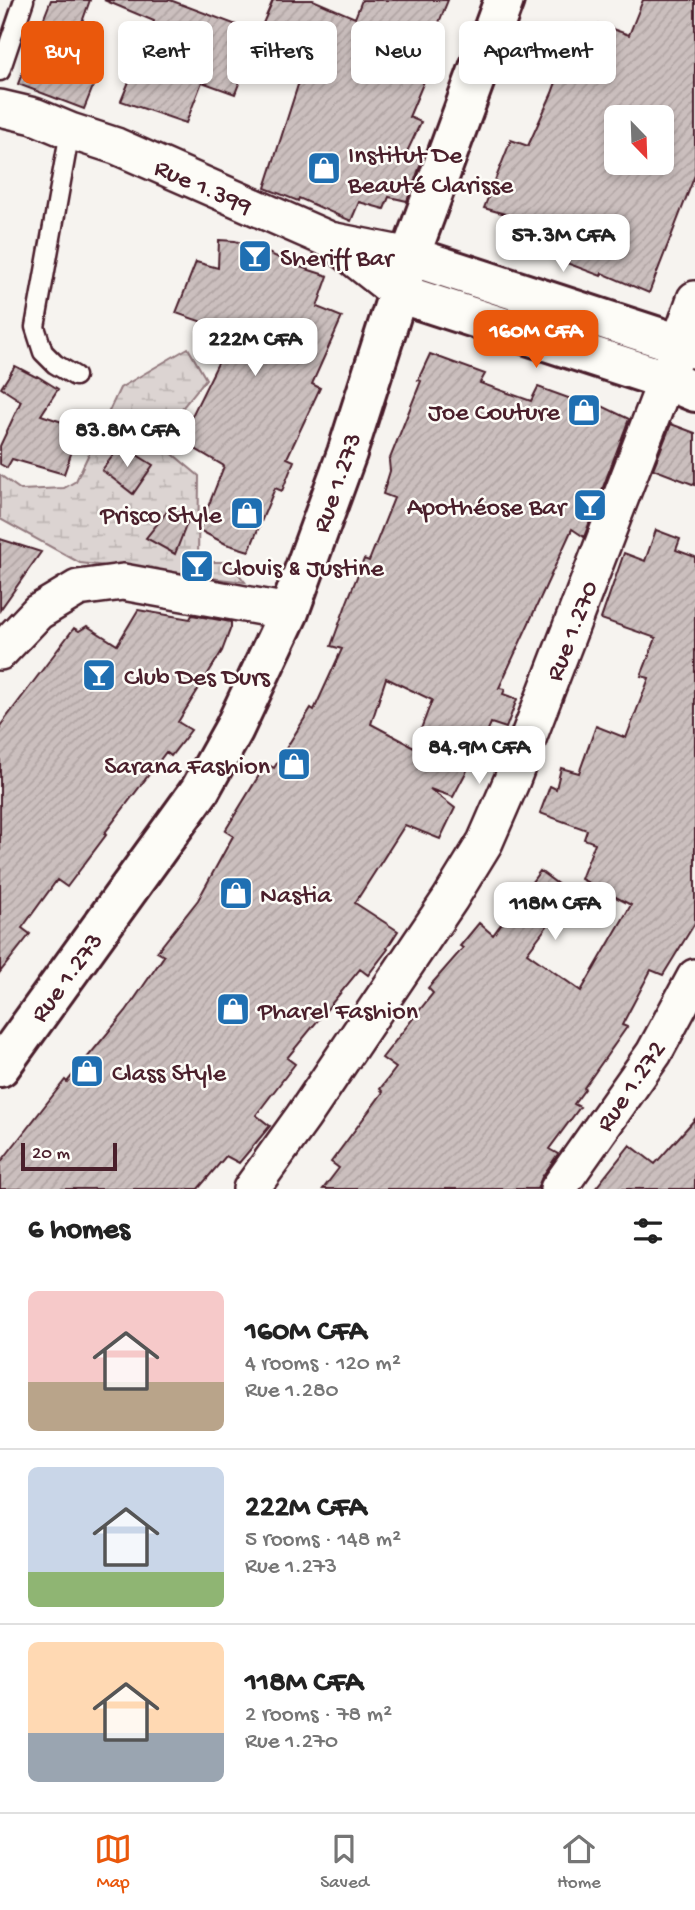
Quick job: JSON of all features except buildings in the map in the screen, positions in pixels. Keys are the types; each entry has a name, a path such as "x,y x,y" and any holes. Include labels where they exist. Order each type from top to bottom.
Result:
{"main road":[{"name":"Rue 1.273","path":"0,1067 200,790 234,729 289,611 346,453 410,256 504,0"},
{"path":"410,256 687,346"},
{"path":"397,293 680,386"}],"street":[{"name":"Rue 1.399","path":"0,108 34,116 116,146 330,240 410,256"},
{"path":"330,240 397,293"},
{"name":"Rue 1.270","path":"251,1189 419,945 485,842 680,386 695,299"},
{"path":"0,652 38,612 78,588 123,582 289,611"},
{"name":"Rue 1.272","path":"558,1189 654,1053 695,977"}],"lane":[{"path":"0,71 24,0"},
{"path":"70,131 35,327 43,352 75,376"}],"green space":[{"path":"188,348 206,379 156,440 199,476 198,562 229,562 245,582 80,563 0,519 0,475 21,490 64,488 76,481 120,388"}],"place":[{"name":"Institut De Beauté Clarisse","path":"324,168"},
{"name":"Sheriff Bar","path":"255,256"},
{"name":"Joe Couture","path":"584,410"},
{"name":"Apothéose Bar","path":"590,505"},
{"name":"Prisco Style","path":"247,513"},
{"name":"Clovis & Justine","path":"197,566"},
{"name":"Club Des Durs","path":"99,675"},
{"name":"Sarana Fashion","path":"294,764"},
{"name":"Nastia","path":"236,893"},
{"name":"Pharel Fashion","path":"233,1009"},
{"name":"Class Style","path":"87,1071"}]}
